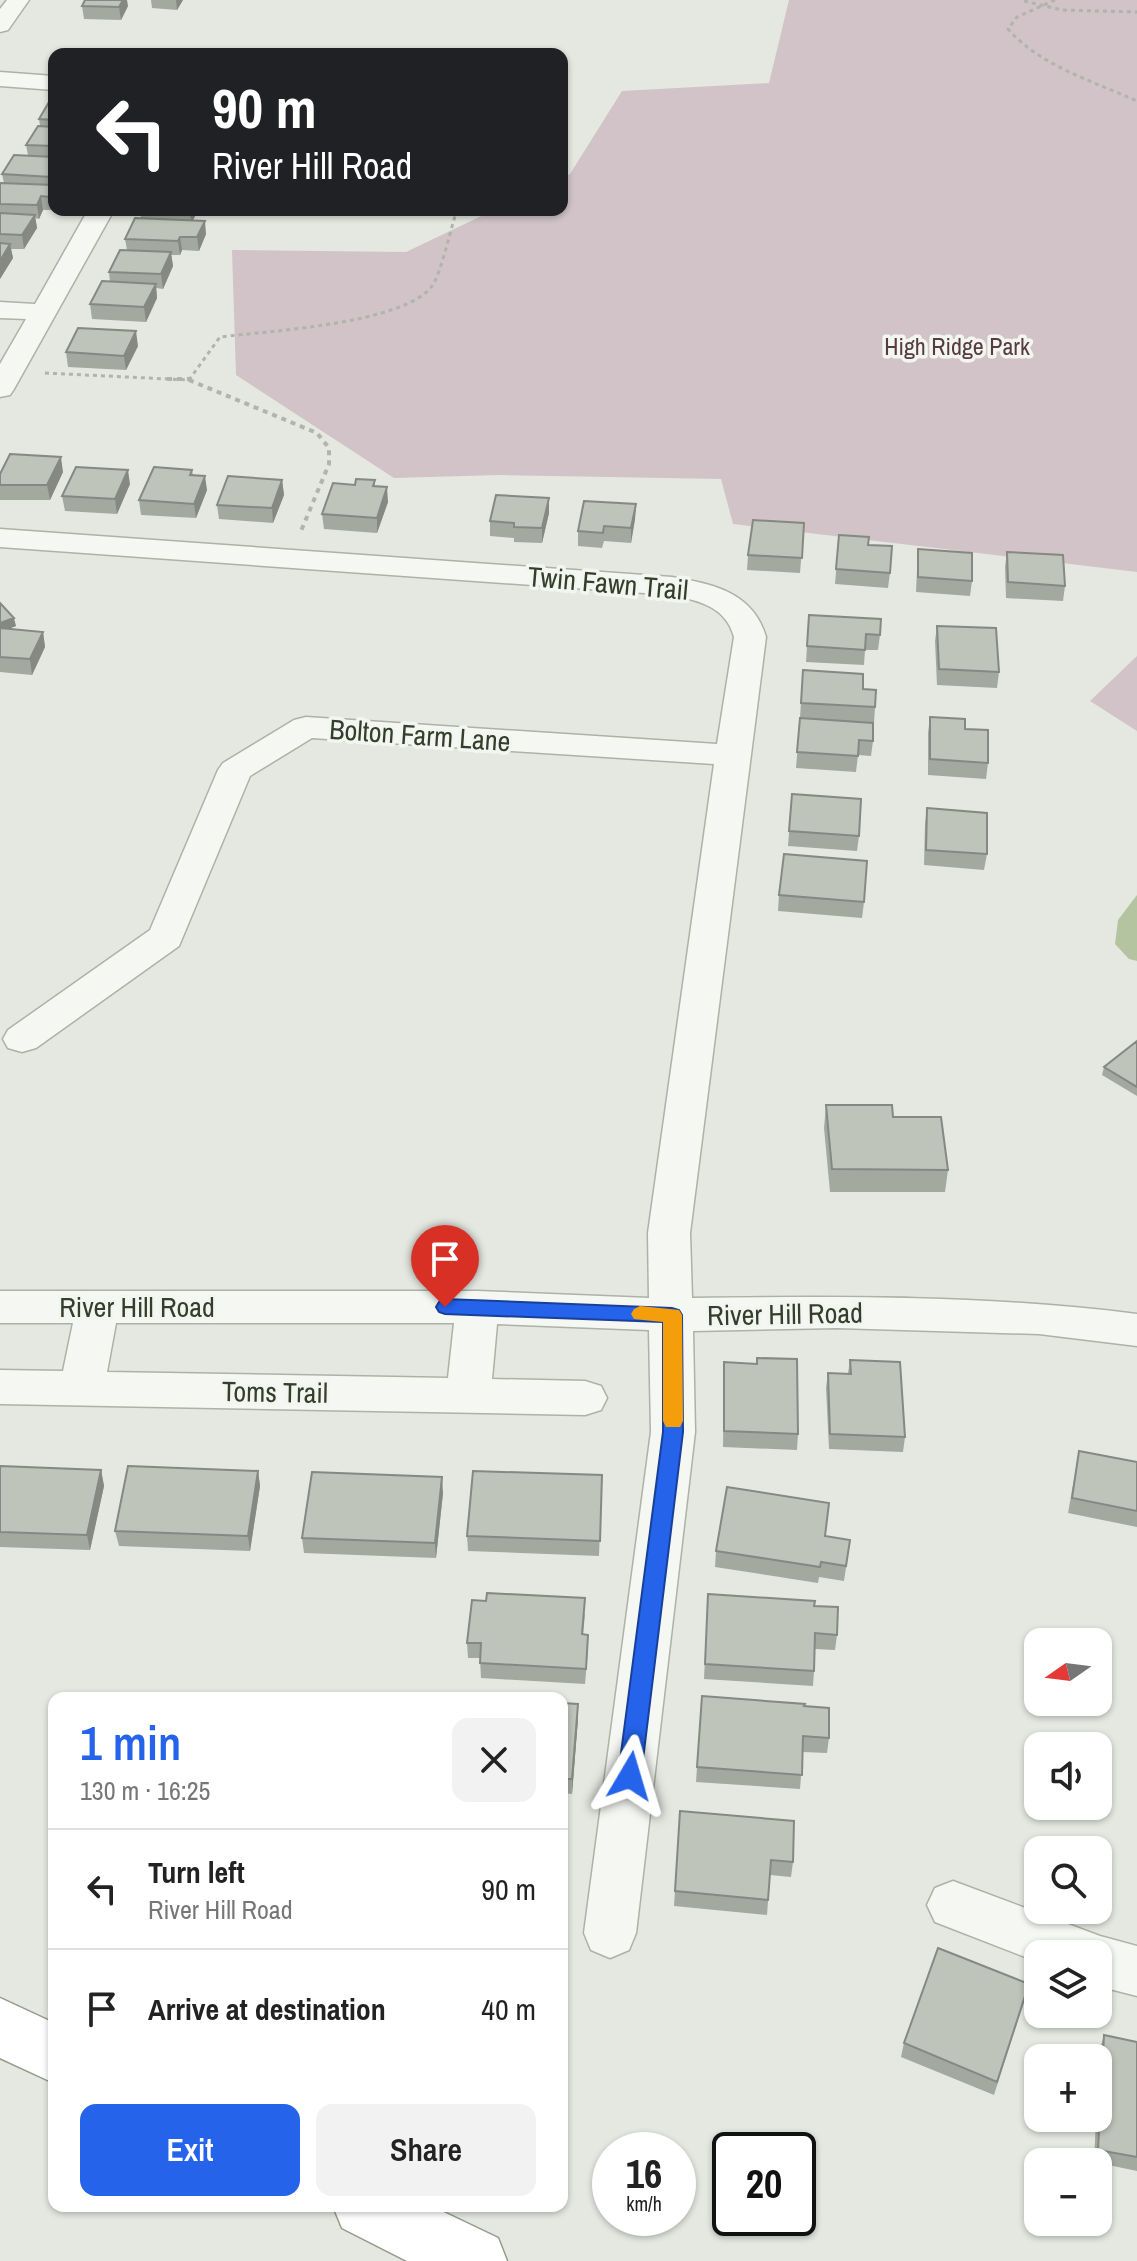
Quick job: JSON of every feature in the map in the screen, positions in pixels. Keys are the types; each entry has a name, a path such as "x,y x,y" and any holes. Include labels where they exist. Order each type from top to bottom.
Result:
{"highway":[{"path":"0,2027 48,2051"},
{"path":"375,2212 465,2259"}],"street":[{"path":"0,25 18,0"},
{"path":"0,79 48,83"},
{"path":"5,380 98,216"},
{"path":"0,310 42,312"},
{"name":"Twin Fawn Trail","path":"0,538 672,586 715,595 742,614 750,637 669,1233 673,1432 610,1933"},
{"name":"Bolton Farm Lane","path":"22,1039 166,937 235,770 306,727 733,755"},
{"name":"River Hill Road","path":"0,1307 477,1307 672,1315 837,1312 965,1314 1039,1318 1137,1330"},
{"path":"468,1396 477,1307"},
{"path":"82,1388 98,1308"},
{"name":"Toms Trail","path":"0,1387 585,1398"},
{"path":"953,1905 1044,1940"},
{"path":"1112,1965 1137,1971"}],"path":[{"path":"1055,0 1017,17 1008,29 1053,63 1137,101"},
{"path":"1024,1 1062,10 1137,12"},
{"path":"189,380 220,337 357,319 401,309 432,286 455,216"},
{"path":"5,380 189,380 317,433 329,448 329,464 290,557"}],"green space":[{"name":"High Ridge Park","path":"789,0 1137,0 1137,572 733,524 721,479 499,475 394,478 236,375 232,250 406,252 481,216 568,216 568,175 622,91 769,83"},
{"path":"1137,656 1137,731 1090,701"}],"shaded area":[{"path":"1137,895 1137,961 1129,959 1115,944 1118,920"}],"building":[{"path":"85,0 123,0 119,7 82,6"},
{"path":"48,104 48,120 39,119"},
{"path":"38,126 48,127 48,146 26,145"},
{"path":"14,155 48,157 48,177 2,174"},
{"path":"0,183 48,185 48,197 41,196 37,205 0,204"},
{"path":"0,213 35,215 22,235 0,234"},
{"path":"135,218 205,221 197,237 180,237 178,241 125,239"},
{"path":"0,243 10,244 0,261"},
{"path":"120,250 171,252 161,274 109,272"},
{"path":"102,281 156,284 144,307 90,304"},
{"path":"78,328 136,331 124,356 66,352"},
{"path":"10,454 61,457 47,485 0,485 0,474"},
{"path":"76,467 128,470 115,499 62,496"},
{"path":"154,467 192,470 190,475 205,476 194,504 139,500"},
{"path":"228,476 282,480 272,508 217,505"},
{"path":"356,479 375,480 373,486 387,487 377,518 322,514 333,483 355,485"},
{"path":"496,495 549,498 542,528 514,527 514,523 490,521"},
{"path":"584,501 636,504 631,528 604,526 603,533 578,531"},
{"path":"753,520 804,523 802,558 748,555"},
{"path":"839,535 869,537 868,545 892,546 890,573 836,569"},
{"path":"918,549 972,553 972,581 918,577"},
{"path":"1007,552 1063,555 1065,586 1008,582"},
{"path":"0,603 14,618 0,623"},
{"path":"809,615 881,619 880,635 866,634 865,650 807,646"},
{"path":"937,626 996,628 999,672 939,669"},
{"path":"0,628 43,632 30,659 0,657"},
{"path":"803,670 863,674 863,689 876,690 875,707 801,703"},
{"path":"930,717 965,719 965,729 988,730 988,763 930,759"},
{"path":"800,718 873,723 873,741 859,740 858,756 797,752"},
{"path":"792,794 861,799 859,836 789,831"},
{"path":"927,808 987,813 987,854 926,850"},
{"path":"784,854 867,861 864,902 779,895"},
{"path":"1137,1041 1137,1087 1104,1067"},
{"path":"826,1105 892,1105 893,1117 941,1117 948,1170 832,1169"},
{"path":"757,1358 797,1359 798,1434 724,1431 724,1362 757,1364"},
{"path":"850,1360 900,1362 905,1437 830,1434 828,1373 851,1374"},
{"path":"1079,1451 1137,1462 1137,1511 1072,1498"},
{"path":"0,1466 101,1470 87,1535 0,1532"},
{"path":"128,1466 258,1471 248,1536 115,1531"},
{"path":"473,1471 602,1475 600,1541 467,1536"},
{"path":"312,1472 442,1477 435,1543 302,1538"},
{"path":"727,1487 829,1503 825,1536 850,1540 846,1566 821,1562 820,1567 716,1551"},
{"path":"487,1593 585,1598 582,1634 588,1635 586,1669 480,1663 481,1643 467,1643 472,1600 486,1601"},
{"path":"708,1594 815,1601 814,1606 838,1607 837,1635 815,1633 814,1671 705,1664"},
{"path":"702,1696 829,1708 829,1738 803,1736 802,1775 697,1767"},
{"path":"568,1703 578,1704 572,1779 568,1779"},
{"path":"680,1811 794,1821 793,1862 771,1860 768,1900 675,1891"},
{"path":"938,1948 1024,1982 1024,1999 997,2082 904,2043"},
{"path":"1104,2035 1137,2042 1137,2157 1112,2153 1112,2148 1098,2148 1099,2132 1112,2132 1112,2044 1104,2044"}],"slow traffic":[{"path":"640,1314 672,1315 673,1421"}],"route":[{"path":"445,1307 672,1315 673,1432 630,1776"}]}
